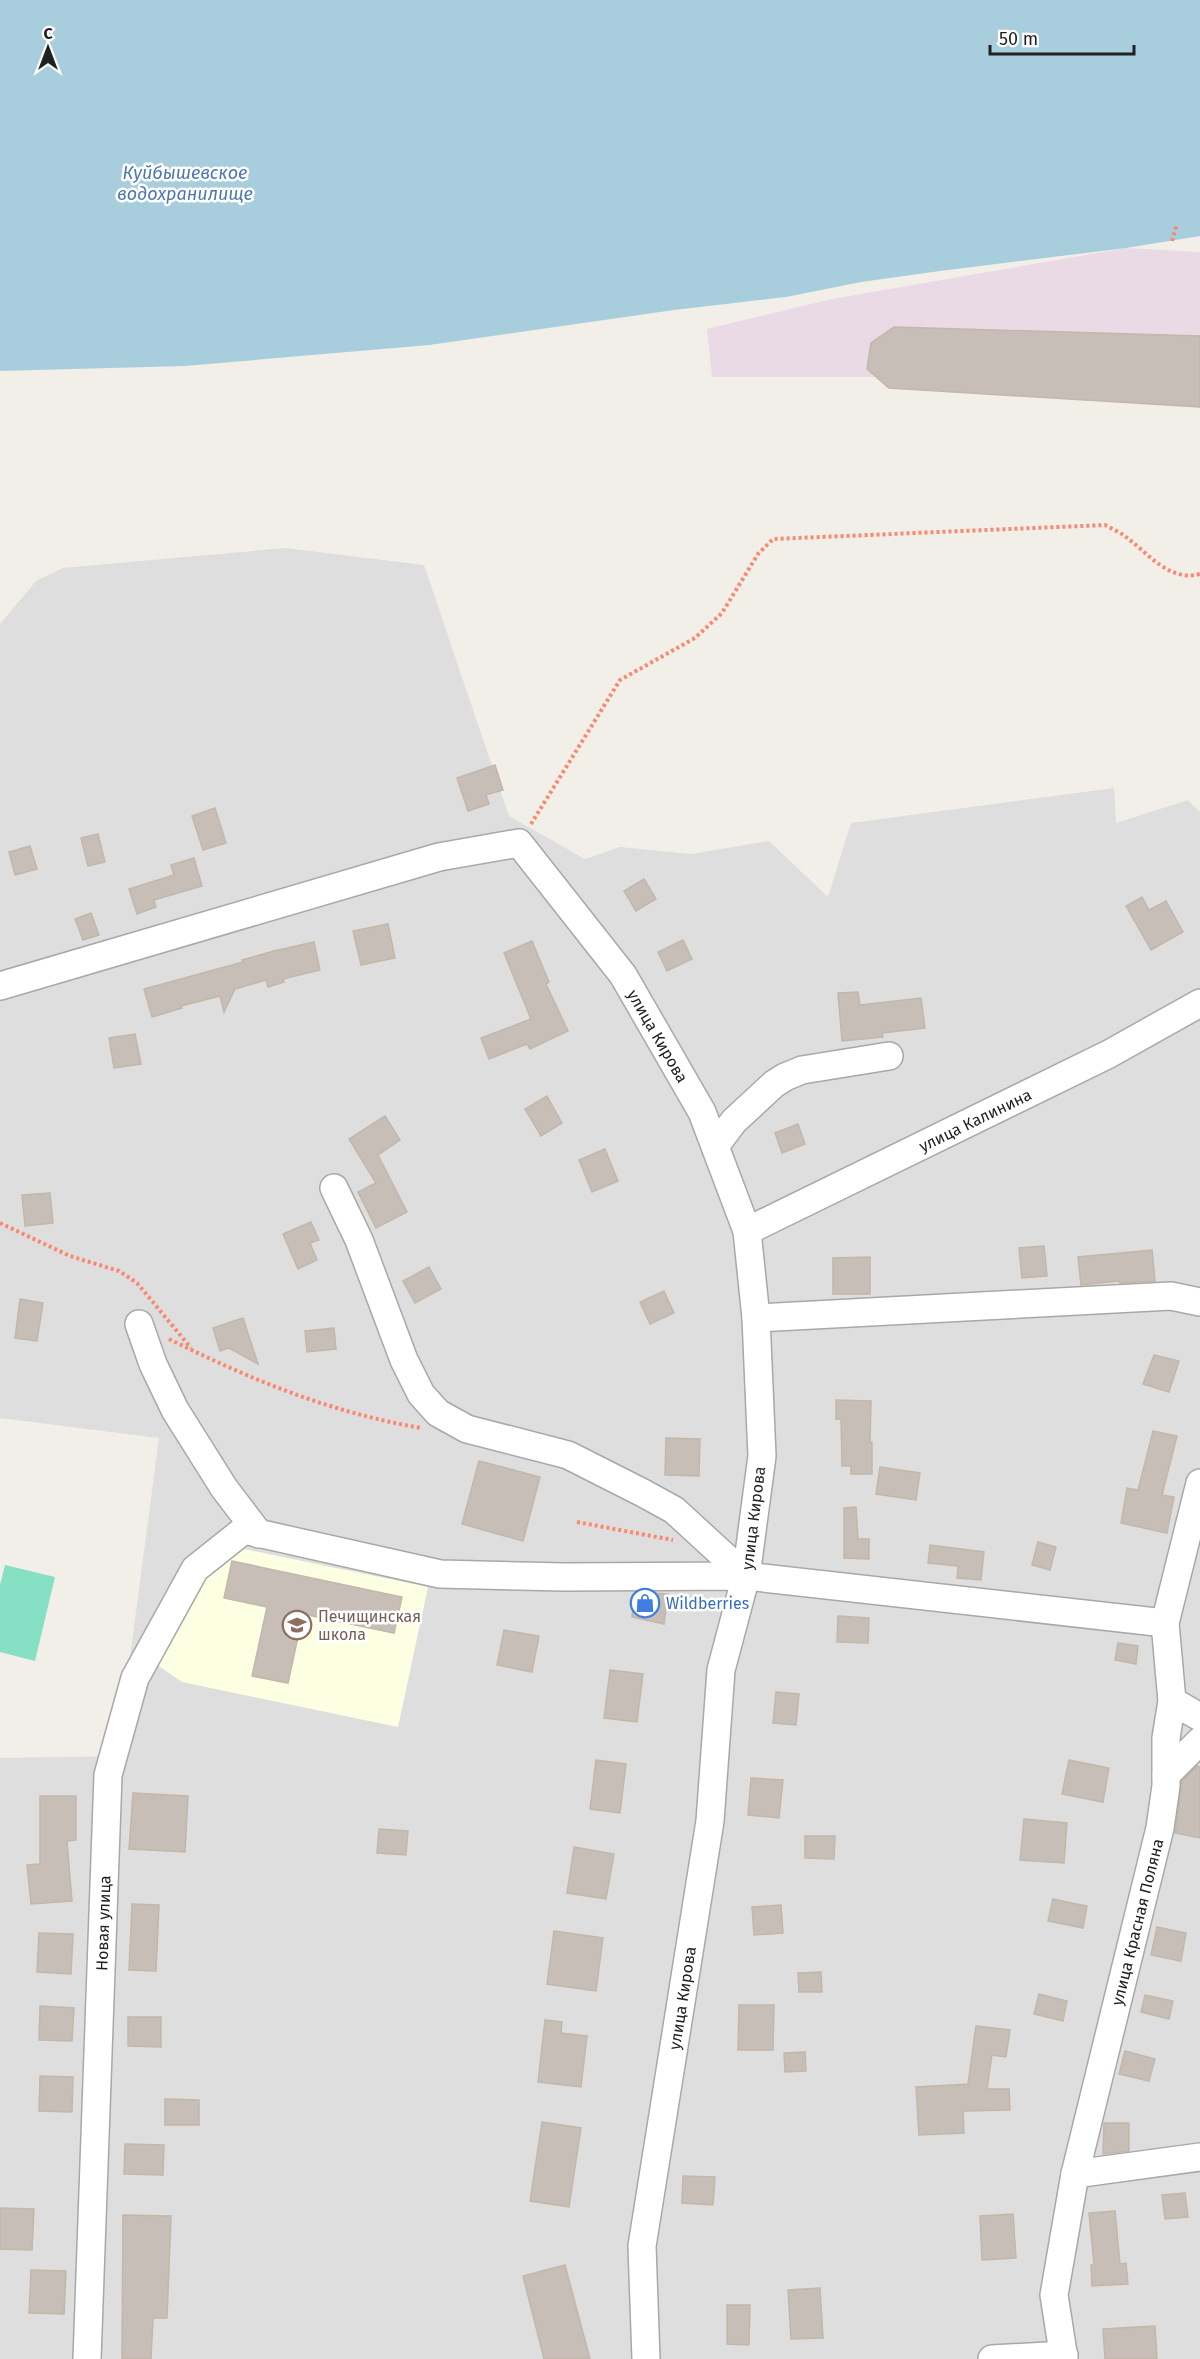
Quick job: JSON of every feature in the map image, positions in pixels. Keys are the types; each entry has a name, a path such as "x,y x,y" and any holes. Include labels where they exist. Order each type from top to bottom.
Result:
{"street":[{"path":"0,986 439,857 519,843"},
{"name":"улица Кирова","path":"519,843 623,975 702,1112 747,1230 756,1318 762,1456 746,1576 722,1671 710,1821 642,2246 646,2359"},
{"name":"улица Калинина","path":"747,1230 1109,1054 1200,1004"},
{"path":"715,1146 734,1121 774,1084 785,1077 802,1070 889,1056"},
{"path":"334,1188 359,1240 405,1360 421,1394 438,1413 467,1429 568,1455 643,1492 674,1510 746,1576"},
{"path":"756,1318 1171,1296 1200,1302"},
{"path":"139,1324 153,1364 175,1410 252,1532 440,1574 564,1577 746,1576 1165,1623"},
{"name":"улица Красная Поляна","path":"1064,2357 1054,2295 1075,2174 1160,1828 1166,1775 1166,1737 1172,1701 1165,1623 1200,1483"},
{"name":"Новая улица","path":"87,2359 108,1775 135,1678 195,1569 252,1532"},
{"path":"1172,1701 1200,1717"},
{"path":"1166,1775 1180,1764 1200,1741"},
{"path":"1075,2174 1200,2157"},
{"path":"992,2359 1064,2357"}],"path":[{"path":"1172,241 1177,224"},
{"path":"519,843 620,680 695,638 722,613 758,554 773,539 1105,525 1124,535 1163,569 1188,577 1200,574"},
{"path":"0,1222 70,1256 119,1271 137,1283 193,1351"},
{"path":"139,1324 284,1392 378,1421 432,1429"},
{"path":"577,1522 681,1542"}],"shaded area":[{"path":"1126,248 1200,252 1200,399 887,377 712,377 707,329 832,299"},
{"path":"286,548 424,565 509,816 585,859 620,847 691,854 769,841 828,897 851,823 1114,788 1116,823 1188,800 1200,812 1200,2359 0,2359 0,1758 117,1756 159,1438 0,1418 0,624 36,581 63,568"},
{"name":"Печищинская школа","path":"244,1549 428,1587 398,1727 182,1682 153,1662 200,1582 222,1558"}],"green space":[{"path":"5,1565 55,1577 35,1661 0,1652 0,1585"}],"water":[{"name":"Куйбышевское водохранилище","path":"0,0 1200,0 1200,236 1126,248 861,282 786,297 674,310 429,345 185,366 0,371"}],"building":[{"path":"894,327 1200,336 1200,407 889,388 867,369 871,343"},
{"path":"495,765 503,790 486,795 489,804 468,811 457,778"},
{"path":"215,808 226,843 203,850 192,816"},
{"path":"98,834 105,862 88,866 81,838"},
{"path":"30,846 37,869 15,875 9,852"},
{"path":"194,858 202,886 154,900 156,907 137,914 129,889 174,875 171,865"},
{"path":"644,879 656,899 636,911 624,891"},
{"path":"1142,897 1149,910 1166,901 1183,932 1151,950 1126,906"},
{"path":"91,913 99,935 83,940 75,919"},
{"path":"388,924 395,958 361,965 353,931"},
{"path":"683,940 692,959 667,971 658,952"},
{"path":"532,941 549,982 546,984 568,1031 530,1049 527,1044 489,1059 481,1038 531,1019 504,953"},
{"path":"314,942 320,970 283,979 284,982 268,987 266,980 235,989 224,1012 220,996 181,1006 182,1008 152,1017 144,989 243,962 242,960 274,951"},
{"path":"858,992 860,1005 921,998 925,1028 882,1033 883,1037 842,1041 838,993"},
{"path":"135,1034 141,1064 114,1068 109,1038"},
{"path":"547,1096 562,1123 541,1136 525,1109"},
{"path":"385,1116 400,1140 378,1155 407,1212 376,1228 358,1192 376,1183 349,1139"},
{"path":"798,1124 805,1144 782,1153 775,1133"},
{"path":"605,1149 618,1181 592,1192 579,1160"},
{"path":"50,1193 53,1223 25,1226 22,1195"},
{"path":"311,1222 319,1240 310,1243 317,1260 298,1269 283,1234"},
{"path":"1044,1246 1047,1276 1022,1278 1019,1248"},
{"path":"1152,1250 1155,1281 1120,1283 1119,1281 1081,1285 1078,1257"},
{"path":"870,1257 870,1294 833,1294 833,1258"},
{"path":"429,1267 441,1289 415,1303 403,1281"},
{"path":"664,1291 674,1313 650,1324 640,1302"},
{"path":"20,1299 43,1303 37,1341 15,1338"},
{"path":"243,1318 258,1364 229,1348 220,1351 213,1328"},
{"path":"334,1328 336,1349 307,1352 305,1331"},
{"path":"1154,1355 1179,1361 1169,1392 1143,1384"},
{"path":"836,1400 871,1401 872,1474 851,1474 851,1466 842,1466 841,1419 836,1419"},
{"path":"1153,1431 1177,1436 1162,1495 1174,1497 1167,1533 1121,1523 1127,1488 1138,1490"},
{"path":"666,1438 700,1439 699,1476 665,1475"},
{"path":"479,1461 540,1477 523,1541 462,1524"},
{"path":"880,1467 920,1473 916,1500 876,1494"},
{"path":"856,1507 858,1539 869,1539 869,1559 844,1558 844,1508"},
{"path":"1038,1542 1056,1547 1050,1570 1032,1565"},
{"path":"930,1545 984,1552 981,1580 957,1578 958,1566 928,1563"},
{"path":"232,1561 402,1597 394,1633 303,1614 288,1683 252,1676 267,1607 224,1598"},
{"path":"635,1592 668,1594 664,1624 632,1617"},
{"path":"838,1616 869,1618 868,1643 837,1642"},
{"path":"504,1630 539,1636 532,1672 497,1665"},
{"path":"1118,1643 1138,1646 1136,1664 1115,1660"},
{"path":"610,1670 643,1674 637,1722 604,1718"},
{"path":"776,1692 799,1694 796,1725 773,1723"},
{"path":"596,1760 626,1764 620,1813 590,1809"},
{"path":"1069,1760 1109,1768 1103,1802 1062,1794"},
{"path":"1197,1766 1200,1767 1200,1838 1175,1833 1182,1781"},
{"path":"751,1778 783,1780 779,1818 748,1815"},
{"path":"133,1793 188,1796 185,1852 129,1849"},
{"path":"40,1796 76,1796 76,1840 67,1841 72,1901 31,1904 27,1865 40,1864"},
{"path":"1024,1819 1067,1823 1064,1863 1020,1860"},
{"path":"379,1829 408,1831 406,1855 377,1853"},
{"path":"805,1836 835,1836 834,1859 805,1858"},
{"path":"574,1847 614,1854 606,1899 567,1893"},
{"path":"1053,1899 1087,1906 1083,1928 1048,1921"},
{"path":"132,1904 159,1905 156,1971 129,1970"},
{"path":"781,1905 783,1933 754,1935 752,1907"},
{"path":"1157,1927 1186,1933 1181,1961 1151,1955"},
{"path":"554,1931 603,1938 596,1991 547,1984"},
{"path":"39,1933 73,1934 71,1974 37,1972"},
{"path":"821,1972 822,1992 799,1992 798,1973"},
{"path":"1039,1994 1067,2001 1063,2021 1034,2014"},
{"path":"1145,1995 1173,2001 1169,2019 1141,2012"},
{"path":"739,2005 774,2005 773,2050 738,2050"},
{"path":"40,2006 74,2008 72,2041 39,2040"},
{"path":"128,2017 161,2017 161,2047 128,2046"},
{"path":"545,2020 562,2022 561,2033 587,2036 581,2087 538,2082"},
{"path":"976,2026 1010,2030 1006,2057 992,2055 987,2089 1009,2089 1010,2110 963,2111 964,2133 919,2135 916,2087 968,2084"},
{"path":"1125,2051 1155,2059 1149,2081 1119,2074"},
{"path":"805,2052 806,2071 785,2072 784,2053"},
{"path":"40,2076 73,2077 72,2112 39,2111"},
{"path":"165,2099 199,2100 199,2125 165,2125"},
{"path":"542,2122 581,2128 569,2207 530,2201"},
{"path":"1104,2123 1129,2123 1129,2151 1103,2154"},
{"path":"125,2144 164,2145 163,2175 124,2174"},
{"path":"683,2176 715,2177 713,2205 682,2203"},
{"path":"1185,2193 1188,2217 1165,2219 1162,2195"},
{"path":"0,2208 34,2209 32,2250 0,2249"},
{"path":"1115,2211 1120,2264 1126,2263 1128,2284 1092,2286 1091,2265 1094,2265 1089,2213"},
{"path":"1013,2214 1016,2258 982,2260 980,2216"},
{"path":"123,2215 171,2216 167,2318 153,2318 151,2359 122,2359"},
{"path":"565,2265 590,2359 544,2359 523,2276"},
{"path":"31,2270 66,2271 64,2314 29,2313"},
{"path":"820,2288 823,2338 791,2339 788,2290"},
{"path":"727,2305 750,2305 749,2345 727,2344"},
{"path":"1155,2326 1157,2359 1105,2359 1103,2329"}],"place":[{"name":"Wildberries","path":"645,1603"},
{"name":"Печищинская школа","path":"297,1625"}]}
